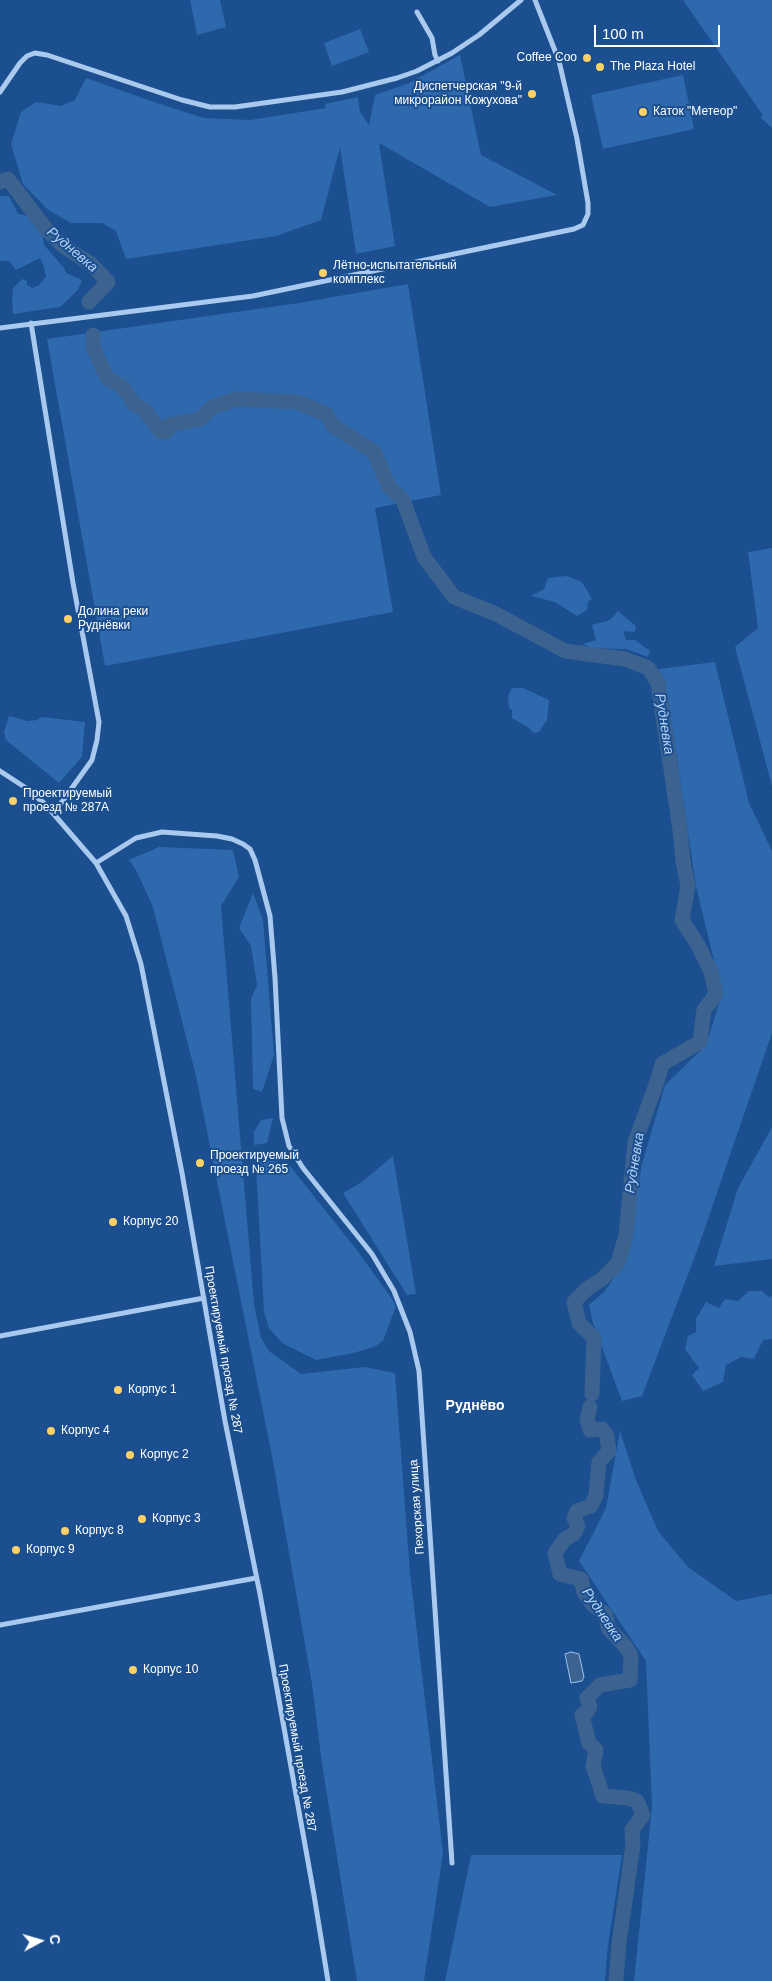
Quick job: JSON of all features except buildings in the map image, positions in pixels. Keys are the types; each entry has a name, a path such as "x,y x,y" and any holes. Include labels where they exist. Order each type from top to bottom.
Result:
{"street":[{"path":"0,92 27,56 35,53 56,58 182,100 210,107 235,106 342,92 416,72 438,61 479,35 521,0"},
{"path":"0,328 253,296 574,229 583,225 588,214 577,139 558,61 535,0"},
{"path":"417,12 432,38 438,61"},
{"path":"31,324 73,583 99,722 92,760 54,813"},
{"name":"Проектируемый проезд № 287","path":"0,771 26,788 54,813 96,863 126,916 141,964 204,1298 225,1421 256,1578 328,1981"},
{"name":"Пехорская улица","path":"96,863 136,838 162,832 232,839 250,850 255,860 270,916 282,1118 289,1146 312,1180 372,1254 394,1291 410,1332 418,1371 452,1863"},
{"path":"0,1336 204,1298"},
{"path":"0,1625 256,1578"}],"shaded area":[{"path":"190,0 220,0 226,27 197,35"},
{"path":"683,0 772,0 772,128 761,118 762,114"},
{"path":"360,29 369,52 332,66 324,43"},
{"path":"460,55 481,155 557,195 490,207 379,143 395,246 356,254 340,147 321,220 276,236 126,259 116,231 102,223 71,223 48,210 23,184 11,144 21,112 36,102 61,106 75,100 86,78 204,118 250,120 326,108 325,104 358,97 360,112 369,125 375,95 409,83"},
{"name":"Каток \"Метеор\"","path":"683,75 694,129 603,149 591,95"},
{"path":"0,196 9,196 18,214 29,216 31,222 43,236 44,245 64,268 66,273 82,280 78,290 60,307 13,314 13,288 22,279 27,281 27,285 33,288 39,285 46,277 40,258 16,270 9,261 0,261"},
{"path":"408,284 441,495 375,508 393,612 105,666 47,339 299,303"},
{"path":"772,548 772,786 735,647 758,628 748,552"},
{"path":"567,576 582,582 592,599 588,602 587,610 577,616 555,602 531,596 544,589 548,578"},
{"path":"618,611 636,626 635,632 623,631 626,640 635,640 650,651 648,657 626,649 591,648 583,644 596,640 592,625 610,620"},
{"path":"715,662 749,803 772,851 772,1033 698,1248 642,1396 622,1401 593,1323 589,1305 605,1291 625,1261 642,1164 665,1085 706,1045 722,994 696,886 670,712 658,669"},
{"path":"512,688 523,688 549,700 547,720 539,732 534,733 512,718 508,696"},
{"path":"9,716 28,721 37,720 42,717 85,722 82,757 59,783 6,740 4,732"},
{"path":"159,847 233,850 239,877 221,906 254,1304 261,1338 269,1351 301,1374 364,1367 395,1373 410,1573 443,1853 424,1981 357,1981 322,1764 312,1684 272,1456 196,1076 153,907 136,870 129,860"},
{"path":"253,893 263,920 274,1055 262,1092 253,1089 251,999 257,985 251,946 239,928"},
{"path":"273,1118 267,1143 254,1145 254,1132 261,1120"},
{"path":"772,1127 772,1259 714,1266 738,1188"},
{"path":"393,1156 416,1294 407,1295 343,1193 362,1182"},
{"path":"261,1161 272,1161 290,1166 356,1249 392,1299 396,1306 383,1341 376,1346 354,1353 316,1360 282,1343 269,1328 264,1312 256,1167"},
{"path":"749,1291 762,1291 769,1297 772,1296 772,1339 763,1340 754,1359 741,1357 726,1365 723,1382 703,1391 692,1375 699,1368 685,1349 688,1336 696,1332 696,1319 706,1302 719,1308 725,1299 738,1301"},
{"path":"620,1431 636,1480 658,1531 688,1567 736,1601 772,1594 772,1981 634,1981 652,1807 646,1661 579,1561 606,1508"},
{"path":"571,1652 579,1654 584,1677 582,1681 571,1683 565,1654"},
{"path":"471,1855 622,1855 608,1945 605,1981 445,1981"}],"waterway":[{"name":"Рудневка","path":"0,182 8,179 46,229 63,246 91,264 108,282 89,302"},
{"name":"Рудневка","path":"93,335 93,347 107,378 123,387 135,405 144,409 161,432 167,431 169,425 200,419 212,407 237,399 297,402 326,414 333,426 374,452 389,487 403,500 424,557 454,597 496,614 565,651 625,659 646,667 658,683 688,886 682,920 699,947 711,972 716,994 704,1010 700,1042 662,1064 635,1142 626,1235 618,1263 574,1302 579,1323 594,1338 592,1394"},
{"name":"Рудневка","path":"590,1407 587,1419 590,1430 602,1429 607,1436 609,1451 599,1462 596,1495 591,1506 577,1511 574,1518 578,1526 574,1534 565,1539 555,1553 560,1574 581,1579 584,1592 593,1605 605,1614 609,1629 626,1647 631,1656 630,1680 600,1685 587,1698 590,1707 582,1715 589,1743 596,1750 593,1766 603,1796 628,1798 637,1801 643,1815 632,1830 633,1845 619,1943 616,1981"}],"place":[{"name":"Coffee Coo","path":"587,58"},
{"name":"The Plaza Hotel","path":"600,67"},
{"name":"Диспетчерская \"9-й микрорайон Кожухова\"","path":"532,94"},
{"name":"Каток \"Метеор\"","path":"643,112"},
{"name":"Лётно-испытательный комплекс","path":"323,273"},
{"name":"Долина реки Руднёвки","path":"68,619"},
{"name":"Проектируемый проезд № 287А","path":"13,801"},
{"name":"Проектируемый проезд № 265","path":"200,1163"},
{"name":"Корпус 20","path":"113,1222"},
{"name":"Корпус 1","path":"118,1390"},
{"name":"Корпус 4","path":"51,1431"},
{"name":"Корпус 2","path":"130,1455"},
{"name":"Корпус 3","path":"142,1519"},
{"name":"Корпус 8","path":"65,1531"},
{"name":"Корпус 9","path":"16,1550"},
{"name":"Корпус 10","path":"133,1670"}],"district":[{"name":"Руднёво","path":"475,1406"}]}
